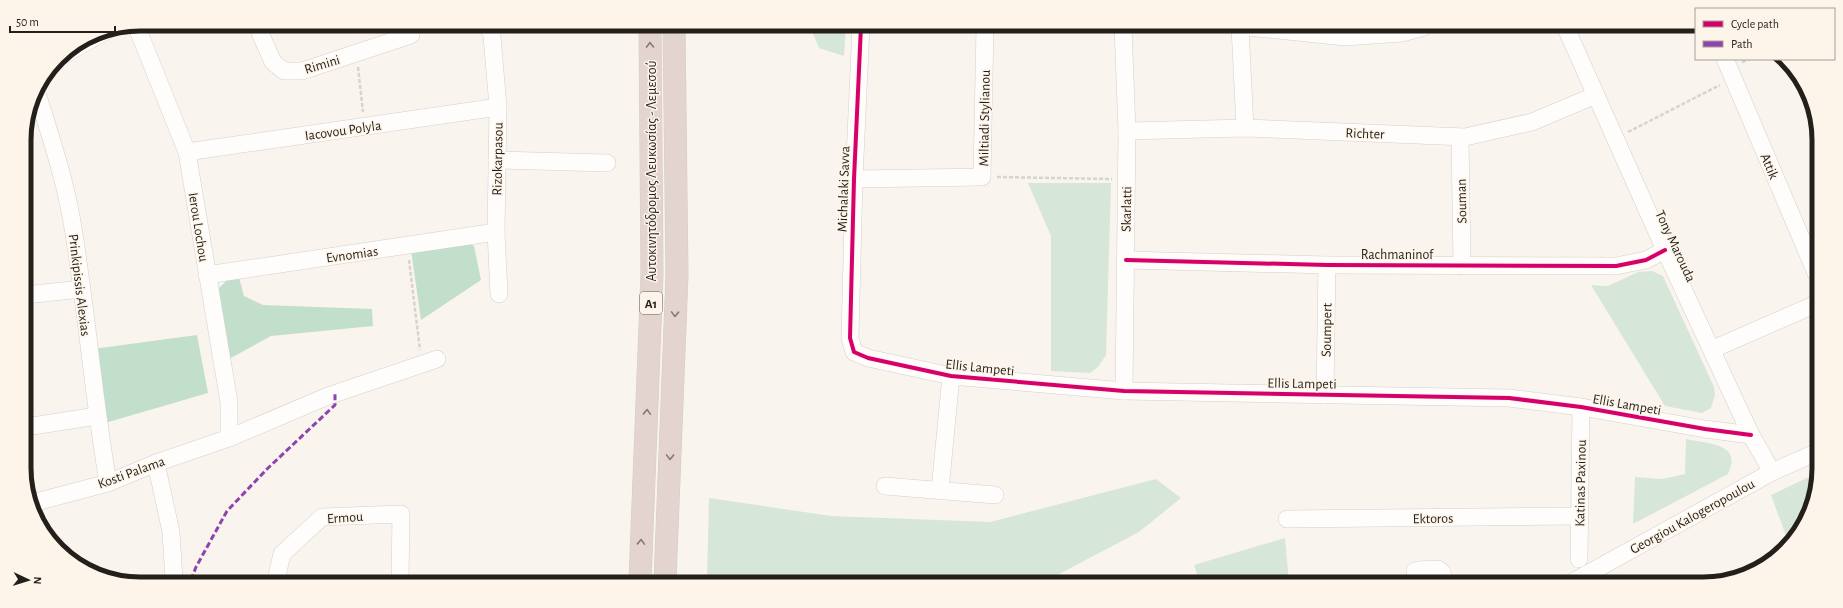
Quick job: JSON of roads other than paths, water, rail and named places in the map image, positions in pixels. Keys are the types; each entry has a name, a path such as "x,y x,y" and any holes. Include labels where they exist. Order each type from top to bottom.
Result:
{"highway":[{"name":"Αυτοκινητόδρομος Λευκωσίας - Λεμεσού","path":"640,577 652,274 650,31"},
{"name":"Αυτοκινητόδρομος Λευκωσίας - Λεμεσού","path":"664,577 677,275 674,31"},
{"path":"677,275 684,131 685,31"}],"street":[{"name":"Ierou Lochou","path":"138,31 187,152 229,402 229,438"},
{"name":"Rimini","path":"259,31 273,62 284,71 302,71 411,35"},
{"name":"Rizokarpasou","path":"490,31 492,36 498,107 496,232 499,294"},
{"name":"Michalaki Savva","path":"854,352 850,338 854,179 861,31"},
{"name":"Miltiadi Stylianou","path":"854,179 982,177 985,31"},
{"name":"Skarlatti","path":"1123,31 1127,131 1124,392"},
{"path":"1240,31 1245,128"},
{"path":"1287,31 1345,37 1402,33 1409,31"},
{"name":"Tony Marouda","path":"1567,31 1665,250 1713,349 1751,435 1772,472"},
{"name":"Attik","path":"1725,60 1812,264"},
{"name":"Richter","path":"1127,131 1245,128 1460,137 1532,122 1596,95"},
{"name":"Prinkipissis Alexias","path":"39,99 62,174 74,233 97,416 108,483"},
{"name":"Iacovou Polyla","path":"187,152 498,107"},
{"name":"Souman","path":"1460,137 1462,266"},
{"path":"497,160 607,163"},
{"name":"Evnomias","path":"207,275 496,232"},
{"name":"Rachmaninof","path":"1126,260 1327,265 1616,266 1646,260 1665,250"},
{"name":"Soumpert","path":"1325,395 1327,265"},
{"path":"31,294 81,289"},
{"path":"1713,349 1812,306"},
{"name":"Ellis Lampeti","path":"854,352 868,358 951,376 1124,392 1509,398 1581,407 1705,429 1751,435"},
{"name":"Kosti Palama","path":"37,502 108,483 156,463 229,438 328,396 430,362"},
{"path":"940,490 951,376"},
{"name":"Katinas Paxinou","path":"1579,559 1581,407"},
{"path":"31,426 97,416"},
{"name":"Georgiou Kalogeropoulou","path":"1587,577 1772,472 1812,454"},
{"path":"156,463 171,532 174,577"},
{"path":"885,486 995,495"},
{"name":"Ermou","path":"277,577 282,554 322,517 401,514 400,577"},
{"name":"Ektoros","path":"1287,519 1580,516"},
{"path":"1416,577 1416,571 1432,569 1438,569 1442,572 1443,577"}]}
